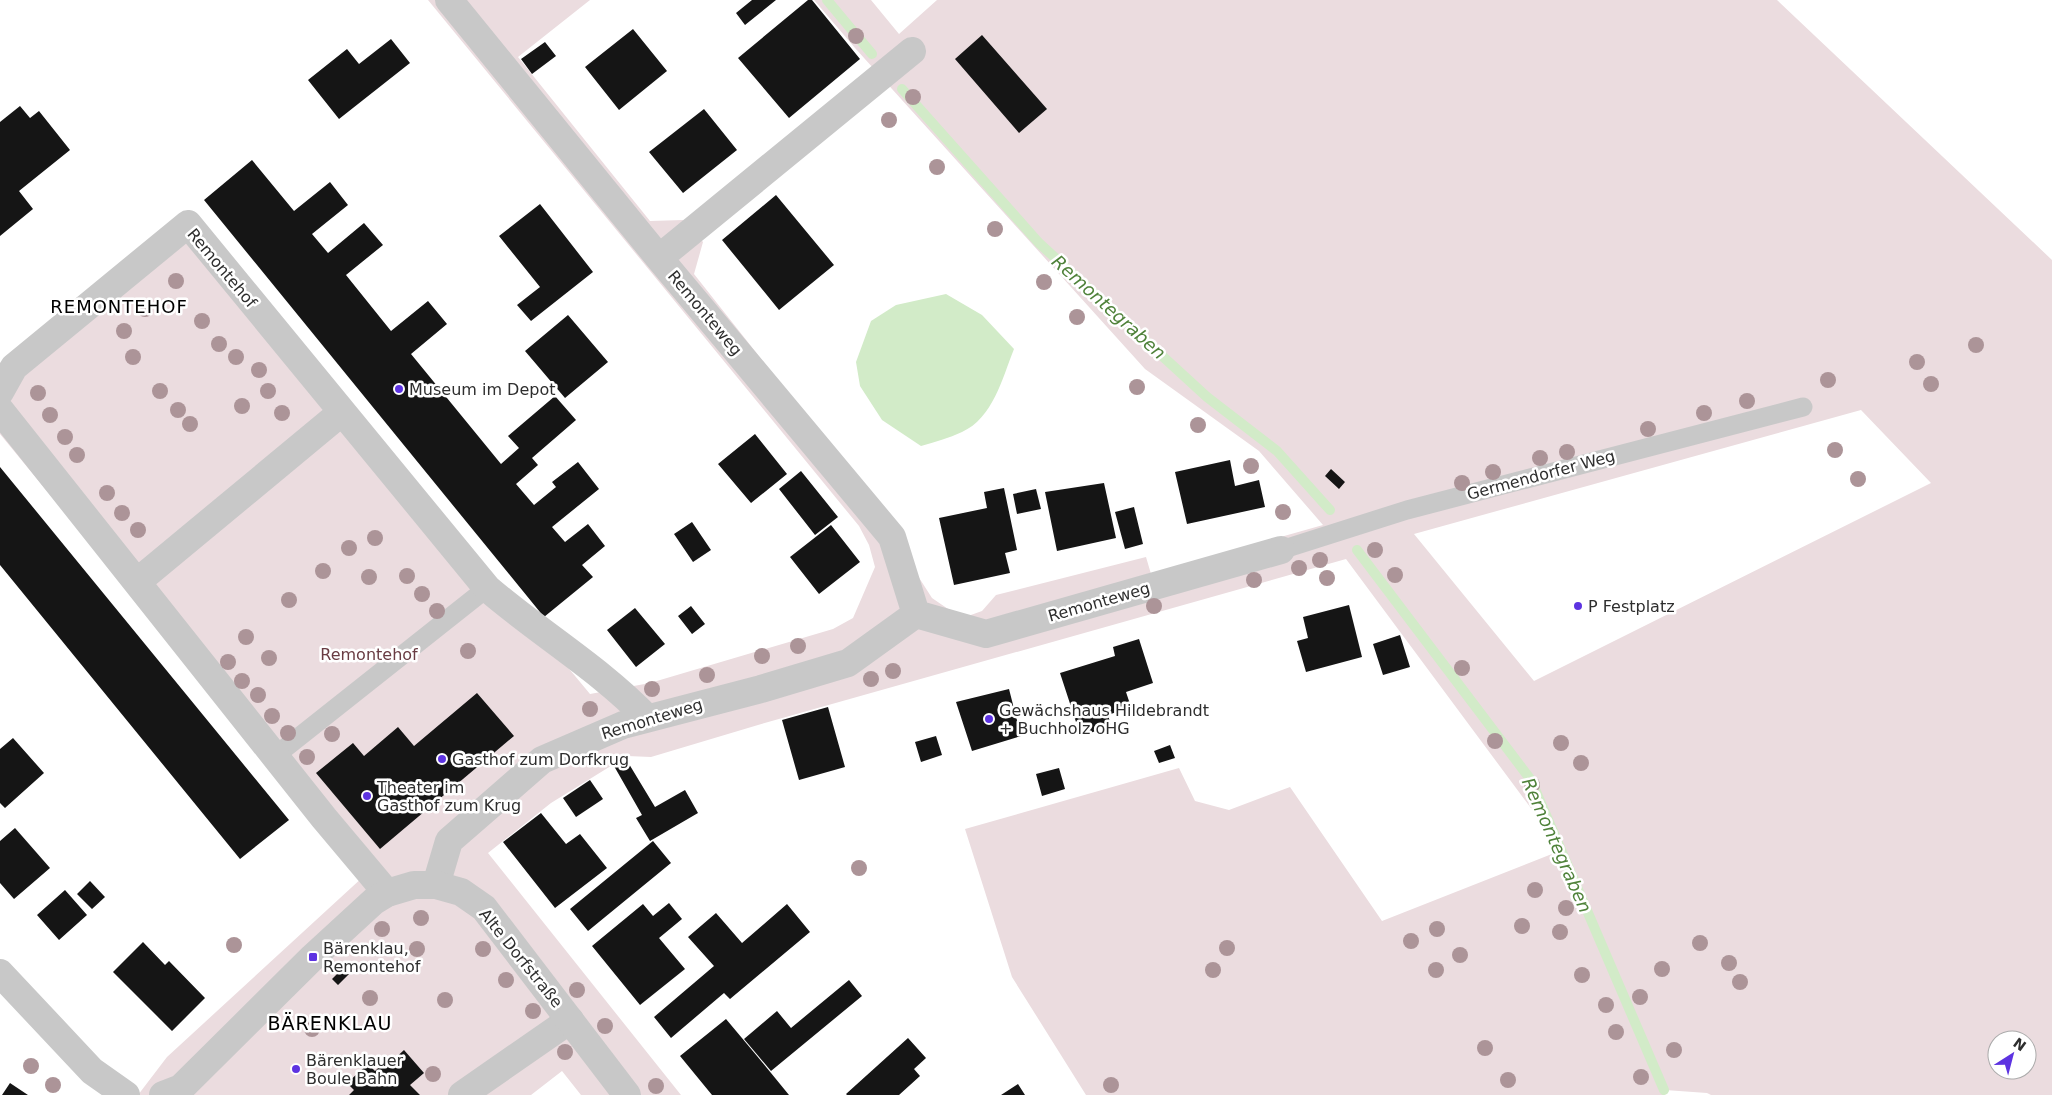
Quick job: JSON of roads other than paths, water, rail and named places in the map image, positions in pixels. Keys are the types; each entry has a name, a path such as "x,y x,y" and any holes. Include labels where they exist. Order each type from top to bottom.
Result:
{"street":[{"name":"Remonteweg","path":"449,0 659,258 892,537 916,614"},
{"name":"Remonteweg","path":"659,258 912,51"},
{"name":"Remontehof","path":"0,392 14,367 188,224 487,588 519,616 550,637 624,695 647,718"},
{"path":"0,410 275,756 387,893"},
{"path":"137,582 342,412"},
{"name":"Remonteweg","path":"916,614 986,634 1281,550"},
{"name":"Remonteweg","path":"436,885 449,841 542,760 623,725 761,690 848,663 916,614"},
{"name":"Alte Dorfstraße","path":"163,1095 181,1088 313,958 374,901 387,893 414,886 436,885 461,892 484,908 627,1095"},
{"path":"0,973 92,1071 126,1095"},
{"name":"Alte Dorfstraße","path":"462,1095 570,1020"}],"lane":[{"name":"Germendorfer Weg","path":"1281,550 1406,510 1803,407"},
{"path":"275,756 487,588"}],"waterway":[{"name":"Remontegraben","path":"827,0 872,54"},
{"name":"Remontegraben","path":"902,89 1039,243 1207,397 1277,451 1330,510"},
{"name":"Remontegraben","path":"1357,550 1531,780 1664,1090"}],"place":[{"name":"Museum im Depot","path":"399,389"},
{"name":"P Festplatz","path":"1578,606"},
{"name":"Gewächshaus Hildebrandt + Buchholz oHG","path":"989,719"},
{"name":"Gasthof zum Dorfkrug","path":"442,759"},
{"name":"Theater im Gasthof zum Krug","path":"367,796"},
{"name":"Bärenklau, Remontehof","path":"313,957"},
{"name":"Bärenklauer Boule Bahn","path":"296,1069"}],"district":[{"name":"REMONTEHOF","path":"119,306"},
{"name":"BÄRENKLAU","path":"330,1023"}]}
